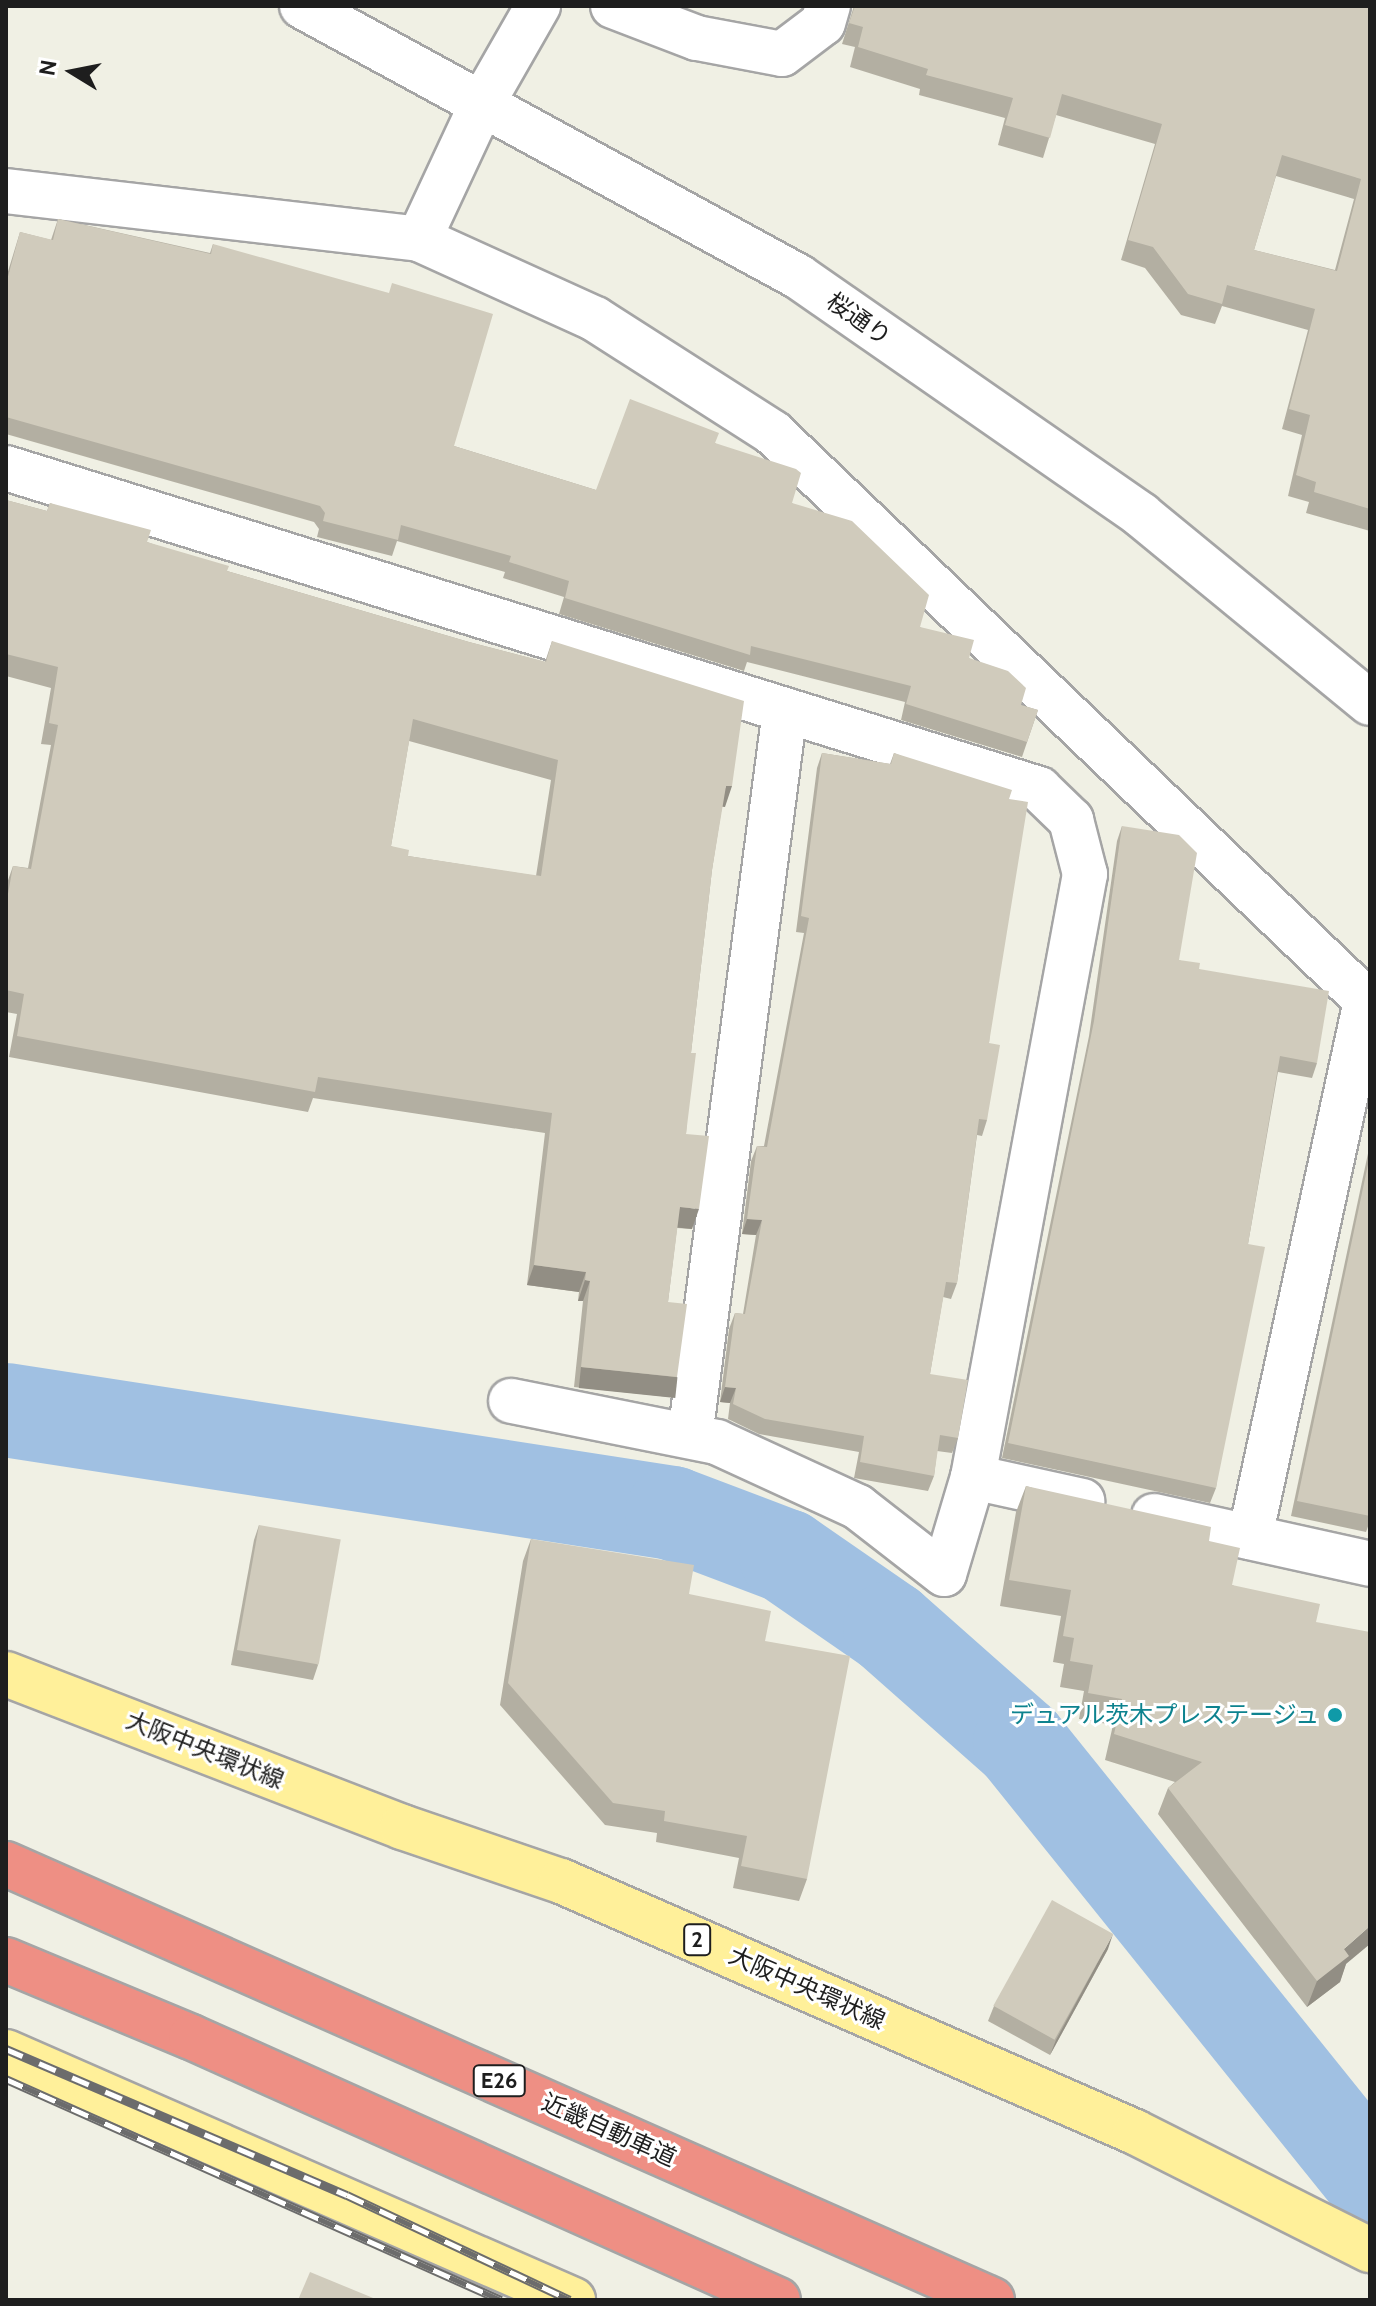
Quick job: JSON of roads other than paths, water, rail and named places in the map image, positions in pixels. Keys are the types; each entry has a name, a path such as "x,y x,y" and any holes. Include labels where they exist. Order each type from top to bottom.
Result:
{"highway":[{"name":"近畿自動車道","path":"6,1864 992,2300"},
{"path":"6,1960 191,2037 778,2300"}],"main road":[{"name":"大阪中央環状線","path":"6,1674 402,1827 561,1881 1135,2132 1370,2250"},
{"path":"6,2052 573,2300"}],"street":[{"name":"桜通り","path":"302,6 799,277 1141,515 1370,703"},
{"path":"419,239 483,102 538,6"},
{"path":"613,6 697,38 782,54 823,23 828,6"},
{"path":"6,191 419,239 595,319 773,433 1368,1003 1250,1537"},
{"path":"6,468 1039,789 1071,820 1085,874 973,1477 944,1574 858,1507 717,1442 511,1401"},
{"path":"690,1436 785,710"},
{"path":"973,1477 1370,1564"}],"waterway":[{"path":"6,1410 672,1513 786,1556 890,1628 1020,1743 1370,2178"}],"railway":[{"path":"6,2049 347,2195 570,2300"},
{"path":"6,2079 501,2300"}],"place":[{"name":"デュアル茨木プレステージュ","path":"1335,1715"}]}
